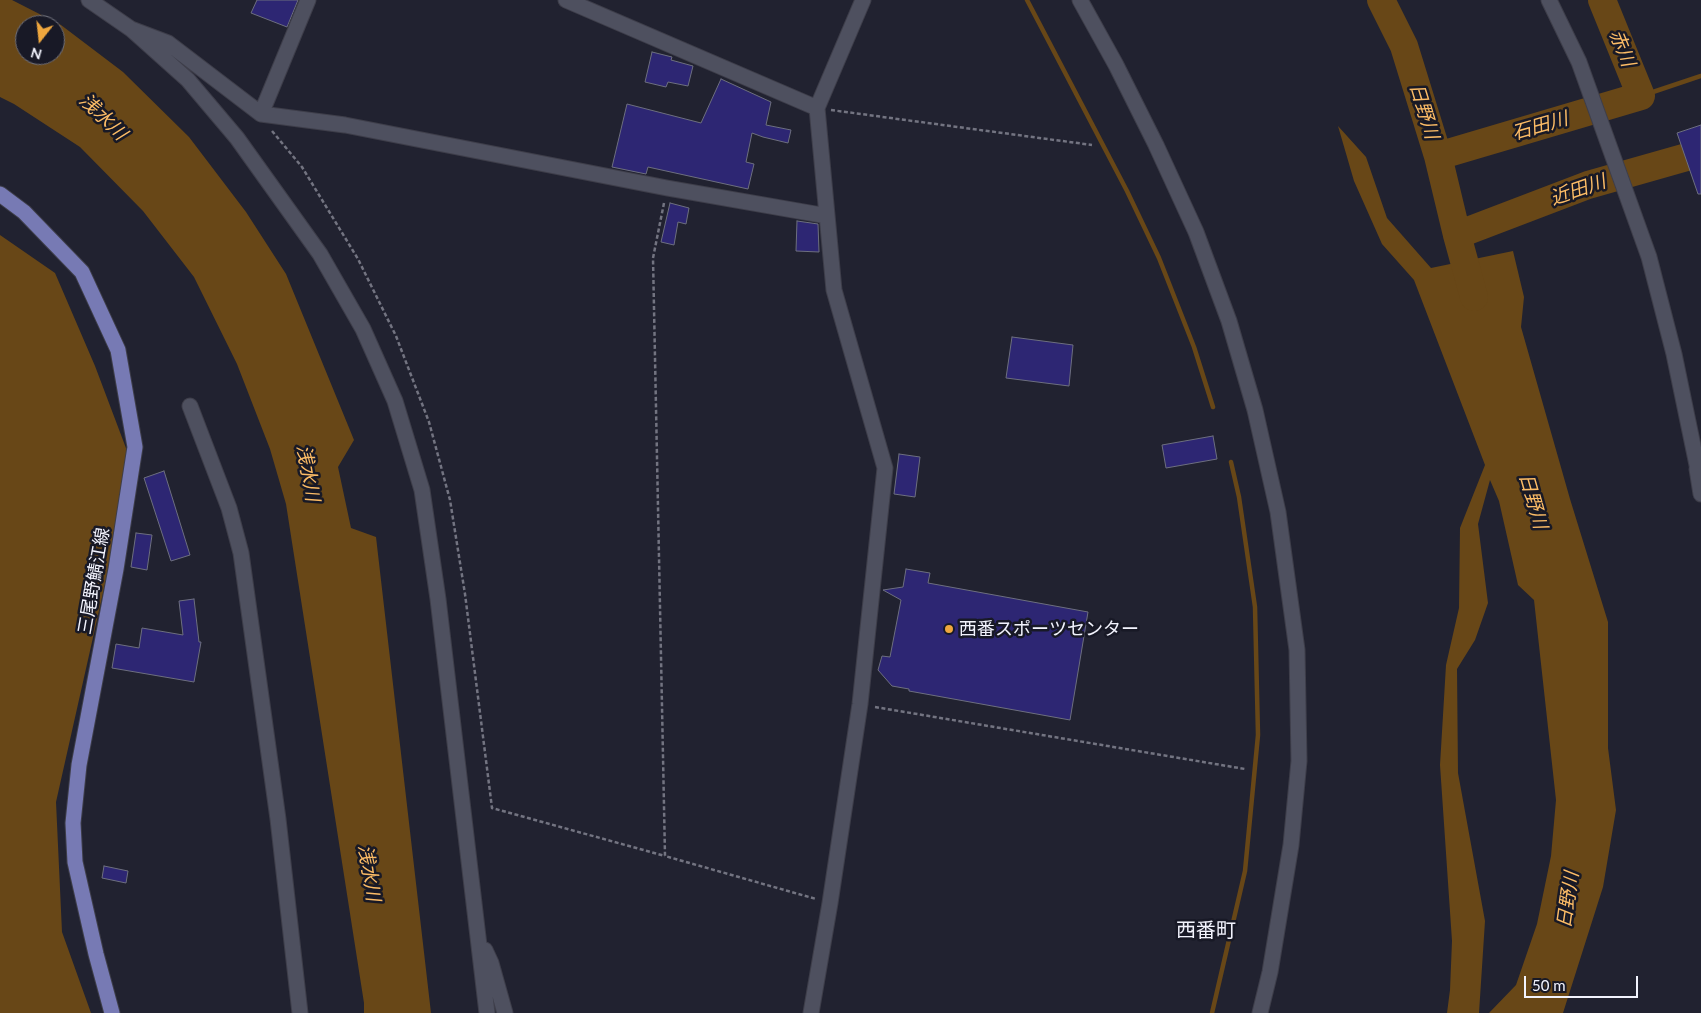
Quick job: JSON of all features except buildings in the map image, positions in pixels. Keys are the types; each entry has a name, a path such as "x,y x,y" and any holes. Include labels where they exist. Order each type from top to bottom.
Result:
{"main road":[{"name":"三尾野鯖江線","path":"0,194 24,212 82,272 118,350 135,446 116,569 79,765 73,823 75,862 112,1013"}],"street":[{"path":"89,0 131,28 188,80 225,123 320,254 363,329 395,400 422,490 438,599 487,1013"},
{"path":"261,114 308,0"},
{"path":"566,0 817,108"},
{"path":"811,1013 830,903 860,704 885,468 834,290 817,108 863,0"},
{"path":"1080,0 1116,65 1156,145 1196,232 1229,321 1255,410 1278,512 1296,650 1299,761 1291,845 1270,972 1260,1013"},
{"path":"1549,0 1579,62 1590,90 1649,256 1699,471 1701,494"},
{"path":"131,28 168,43 261,114 345,125 667,188 827,216"},
{"path":"190,406 229,508 241,553 278,820 300,1013"},
{"path":"478,936 491,963 505,1013"}],"path":[{"path":"817,108 1092,145"},
{"path":"261,114 268,127 302,166 358,259 396,336 429,422 450,500 465,594 492,808 830,903"},
{"path":"665,856 653,258 667,188"},
{"path":"860,704 1246,769"}],"shaded area":[{"path":"0,0 12,0 41,15 15,15 15,65 65,65 65,28 123,72 189,137 246,212 286,274 354,440 338,467 351,528 376,537 431,1013 364,1013 364,1003 286,504 270,449 237,364 194,277 143,211 80,147 0,97"},
{"path":"1338,126 1366,157 1387,218 1431,268 1513,251 1524,297 1521,327 1570,499 1608,622 1608,748 1616,810 1603,887 1563,1013 1489,1013 1516,985 1537,924 1551,856 1556,800 1534,600 1518,585 1499,501 1490,480 1478,524 1488,603 1475,640 1457,669 1458,773 1485,921 1479,1013 1447,1013 1452,941 1440,765 1446,665 1459,608 1460,528 1485,465 1414,280 1382,244 1354,181"},
{"path":"0,235 55,273 95,366 132,464 56,802 62,932 91,1013 0,1013"}],"waterway":[{"path":"1027,0 1127,191 1159,258 1194,347 1213,407"},
{"name":"日野川","path":"1381,0 1404,46 1438,156 1474,297"},
{"name":"石田川","path":"1438,156 1641,96 1602,0"},
{"path":"1641,96 1701,76"},
{"name":"近田川","path":"1457,235 1588,185 1701,153"},
{"path":"1212,1013 1245,871 1258,735 1255,607 1239,497 1231,462"}],"place":[{"name":"西番スポーツセンター","path":"949,629"}],"district":[{"name":"西番町","path":"1206,931"}],"water label":[{"name":"赤川","path":"1622,48"},
{"name":"浅水川","path":"103,117"},
{"name":"浅水川","path":"308,473"},
{"name":"浅水川","path":"369,873"}]}
